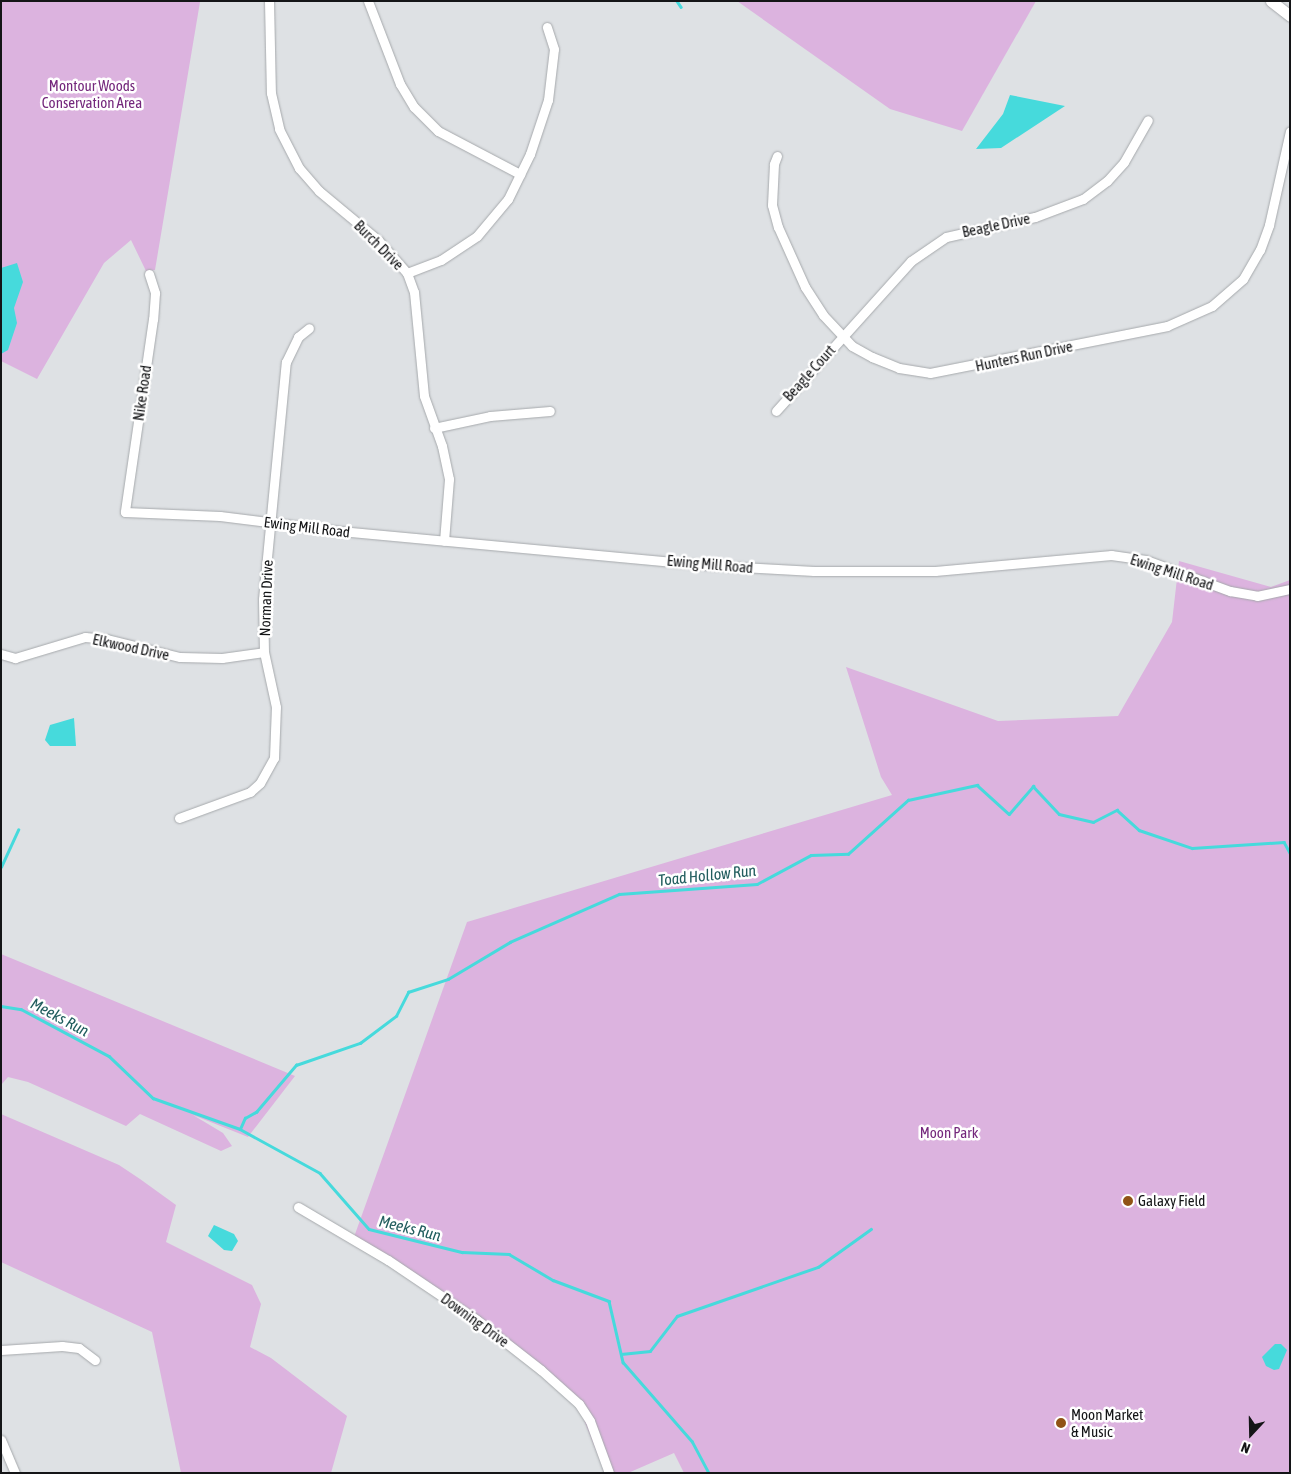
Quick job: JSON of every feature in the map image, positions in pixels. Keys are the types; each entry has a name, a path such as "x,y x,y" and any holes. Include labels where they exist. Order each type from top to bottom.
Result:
{"main road":[{"path":"1271,1 1290,16"}],"street":[{"name":"Burch Drive","path":"269,1 271,93 279,129 299,168 319,191 378,240 407,273 414,292 424,396 442,446 449,479 444,540"},
{"path":"368,1 393,68 414,107 438,131 520,174"},
{"path":"407,273 441,260 477,236 508,199 520,174 548,100 554,49 547,27"},
{"name":"Beagle Drive","path":"842,336 911,261 946,237 1035,217 1084,199 1107,181 1124,162 1148,120"},
{"name":"Hunters Run Drive","path":"777,156 774,164 772,205 778,227 805,287 842,336 872,357 899,368 930,373 1035,354 1188,318 1228,294 1252,266 1269,225 1290,131"},
{"name":"Nike Road","path":"125,512 153,319 155,294 149,274"},
{"name":"Norman Drive","path":"179,818 250,792 260,783 274,758 276,707 264,652 262,599 286,362 298,338 308,328"},
{"name":"Beagle Court","path":"776,410 842,336"},
{"path":"434,428 490,416 550,411"},
{"name":"Ewing Mill Road","path":"125,512 270,522 444,540 814,571 935,571 1111,555 1146,560 1230,591 1257,596 1290,589"},
{"name":"Elkwood Drive","path":"1,654 15,658 85,638 107,639 180,657 222,658 264,652"},
{"name":"Downing Drive","path":"298,1207 388,1260 477,1320 541,1370 579,1404 590,1421 609,1473"},
{"path":"1,1350 62,1346 79,1348 95,1360"},
{"path":"1,1440 15,1473"}],"green space":[{"name":"Montour Woods Conservation Area","path":"1,1 200,2 155,270 146,271 131,240 104,263 37,379 1,361"},
{"path":"737,1 1036,1 962,131 890,109"},
{"name":"Moon Park","path":"1179,561 1271,587 1290,580 1290,1473 684,1473 674,1453 628,1473 605,1473 574,1395 354,1237 467,922 892,795 881,777 846,667 998,721 1118,716 1172,622"},
{"path":"1,954 295,1076 248,1137 193,1115 223,1133 232,1146 221,1151 140,1114 126,1126 28,1082 8,1077 1,1085"},
{"path":"1,1114 119,1165 140,1179 176,1205 166,1242 252,1285 261,1304 250,1347 271,1358 347,1416 331,1473 181,1473 152,1332 1,1262"}],"water":[{"path":"1010,95 1065,106 1001,148 976,149 1003,114"},
{"path":"17,263 23,282 14,308 17,323 8,350 1,354 1,268"},
{"path":"74,718 76,746 50,746 45,740 50,725"},
{"path":"214,1225 234,1234 238,1241 232,1251 224,1250 208,1236"},
{"path":"1275,1344 1281,1344 1287,1350 1279,1369 1274,1370 1266,1366 1262,1357"}],"waterway":[{"path":"677,1 681,7"},
{"name":"Toad Hollow Run","path":"240,1129 245,1118 256,1112 296,1065 360,1043 396,1016 408,992 448,979 510,942 619,894 757,884 811,855 848,854 908,800 977,785 1009,814 1033,786 1059,814 1093,822 1117,810 1139,830 1192,848 1284,842 1290,853"},
{"path":"1,867 18,830"},
{"name":"Meeks Run","path":"1,1006 21,1009 109,1056 153,1098 240,1129 320,1173 369,1229 462,1252 509,1254 553,1280 609,1301 623,1362 692,1441 709,1473"},
{"path":"621,1354 650,1351 677,1316 818,1267 871,1229"}],"place":[{"name":"Galaxy Field","path":"1128,1201"},
{"name":"Moon Market & Music","path":"1061,1423"}]}
